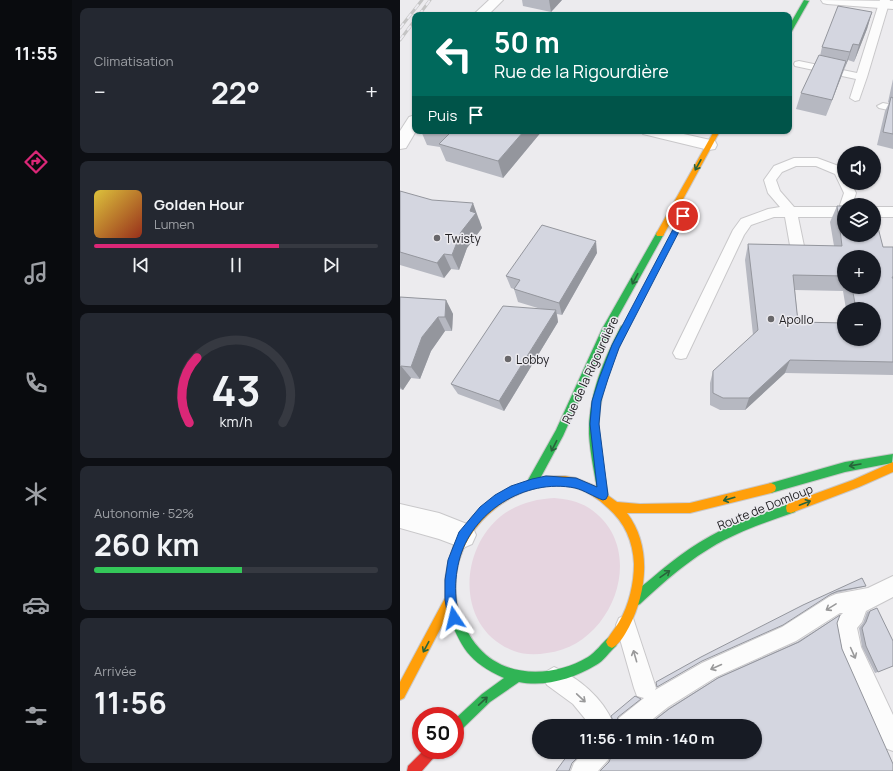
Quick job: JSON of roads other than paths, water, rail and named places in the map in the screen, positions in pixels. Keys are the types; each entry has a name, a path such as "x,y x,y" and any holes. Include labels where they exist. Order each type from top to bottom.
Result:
{"main road":[{"path":"792,25 803,1 822,0"},
{"name":"Rue de la Rigourdière","path":"532,483 546,461 563,427 599,345 715,134"},
{"name":"Rue de la Rigourdière","path":"603,495 594,433 597,401 615,347 628,320"},
{"name":"Route de Domloup","path":"616,507 640,509 690,508 722,501 844,467 893,458"},
{"name":"Route de Domloup","path":"636,600 659,578 704,546 734,530 855,484 893,467"},
{"path":"546,481 576,483 603,495 626,519 638,548 640,583 636,600 626,625 612,644 595,659 575,671 554,678 534,679 516,677 498,671 483,662 470,649 460,634 454,618 450,600 450,580 454,560 463,535 484,510 499,498 532,483 546,481"},
{"path":"400,694 450,600"},
{"path":"464,719 486,698 516,677"},
{"path":"413,771 424,759"}],"street":[{"path":"483,12 497,0"},
{"path":"827,0 888,3"},
{"path":"400,144 412,125"},
{"path":"662,134 709,145"},
{"path":"400,516 440,526 463,535"}],"lane":[{"path":"855,98 862,77 875,23 888,3"},
{"path":"799,64 862,77"},
{"path":"798,251 792,212 774,193 770,180 778,169 794,162 817,162 837,170"},
{"path":"681,353 738,233 746,222 773,212 837,212"},
{"path":"881,212 893,212"},
{"path":"893,586 857,605 855,615 846,624 846,634 851,649 893,740"},
{"path":"636,719 660,699 709,670 790,634 836,604 868,598"},
{"path":"626,625 645,688"},
{"path":"554,678 581,696 598,719"},
{"path":"582,771 593,759"}],"railway":[{"path":"413,12 422,0"},
{"path":"421,12 430,0"},
{"path":"400,28 412,13"},
{"path":"400,40 412,24"}],"place":[{"name":"Twisty","path":"437,238"},
{"name":"Apollo","path":"771,319"},
{"name":"Lobby","path":"508,359"}]}
